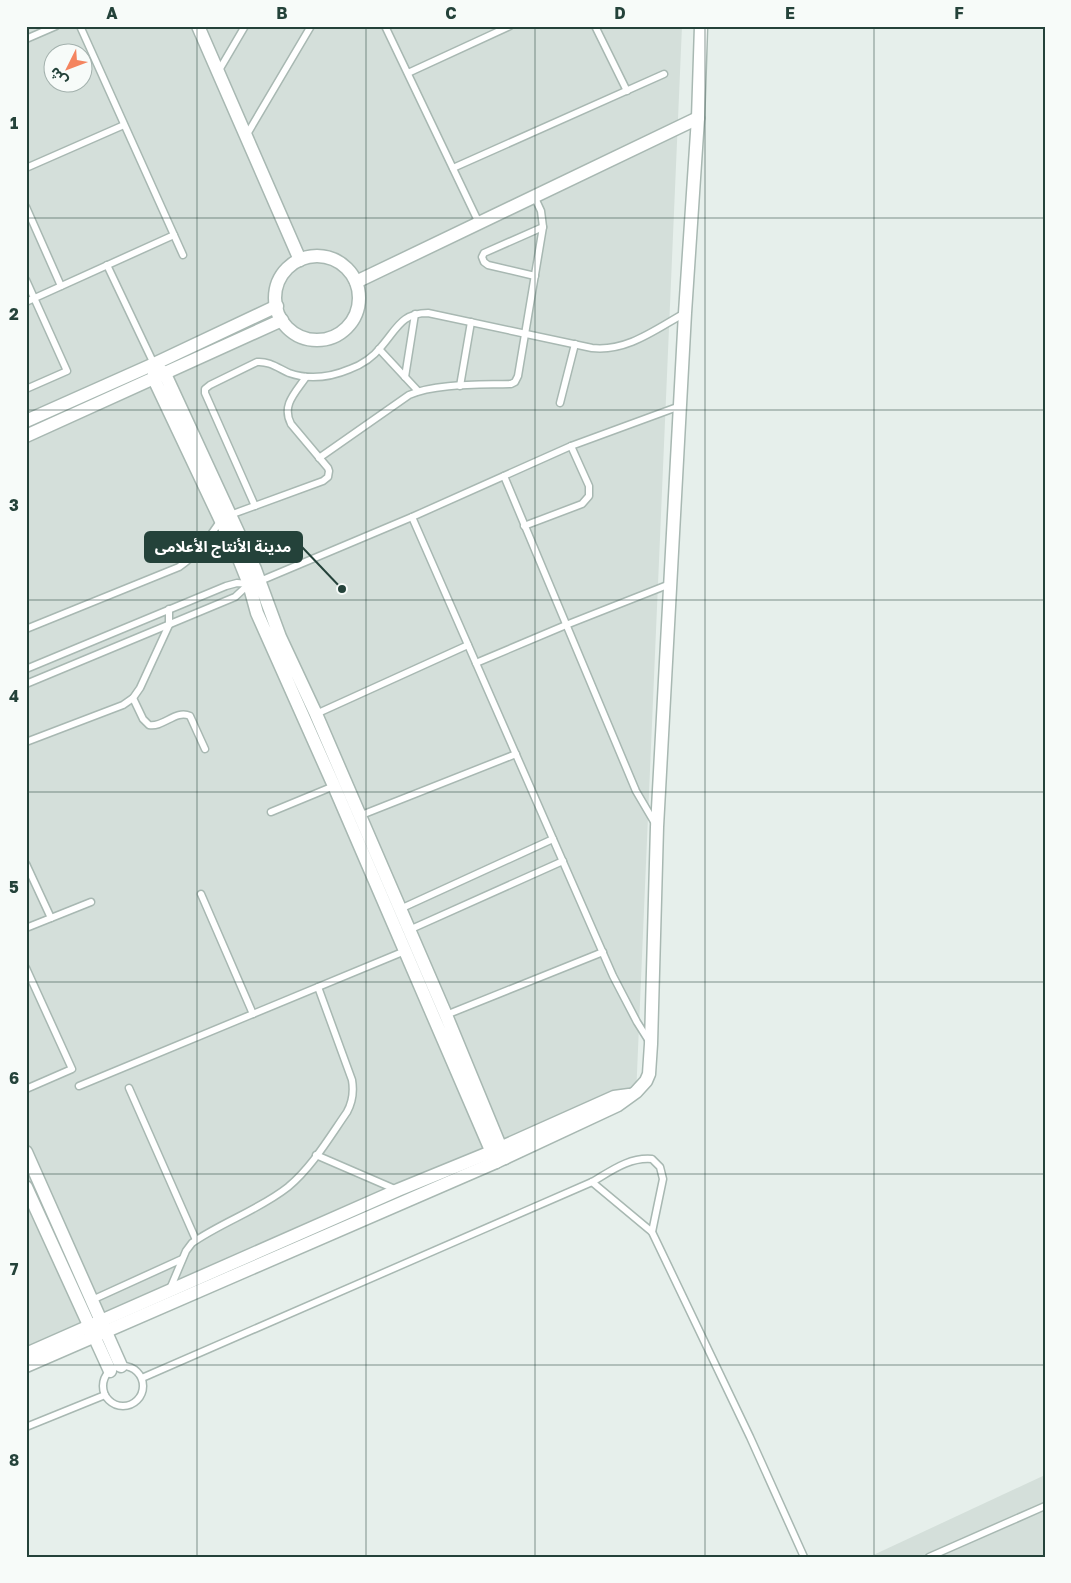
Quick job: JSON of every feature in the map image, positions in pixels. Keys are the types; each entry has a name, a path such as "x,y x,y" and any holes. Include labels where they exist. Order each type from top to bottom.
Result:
{"street":[{"path":"198,26 300,260"},
{"path":"103,1326 163,1306 498,1155 618,1105 636,1092 646,1081 649,1074 651,1044 657,827 684,313 698,118 701,26"},
{"path":"356,282 698,118"},
{"path":"317,256 333,259 347,268 356,282 359,292 357,312 348,326 336,335 327,339 316,340 306,338 288,328 282,320 277,306 276,290 282,275 300,260 317,256"},
{"path":"26,421 277,306"},
{"path":"26,436 282,320"},
{"path":"154,364 280,637 334,786 354,818 400,909 403,932"},
{"path":"310,717 411,948 498,1155"},
{"path":"26,1152 103,1326 115,1369"},
{"path":"26,1366 169,1291 398,1190 498,1155"},
{"path":"26,1187 91,1332 115,1369"},
{"path":"26,1354 91,1332"}],"lane":[{"path":"26,39 56,26"},
{"path":"80,26 183,255"},
{"path":"218,72 245,26"},
{"path":"246,136 311,26"},
{"path":"386,26 479,223"},
{"path":"408,73 510,26"},
{"path":"595,26 626,91"},
{"path":"453,168 664,74"},
{"path":"26,168 124,125"},
{"path":"319,458 418,391 460,386 510,384 515,382 518,376 543,227 541,211 534,196"},
{"path":"26,207 61,286"},
{"path":"535,276 488,265 482,258 484,253 543,227"},
{"path":"26,302 174,234"},
{"path":"107,265 154,364"},
{"path":"26,280 67,371 26,389"},
{"path":"255,506 205,394 205,389 257,362 263,362 306,377 326,376 349,370 370,358 402,320 415,314 428,313 600,349 608,349 623,346 684,313"},
{"path":"405,377 415,314"},
{"path":"460,386 471,322"},
{"path":"560,403 575,344"},
{"path":"379,349 418,391"},
{"path":"26,629 179,567 193,558 225,518 326,480 330,471 291,424 287,412 290,400 306,377"},
{"path":"26,684 235,597 255,583 412,517 571,446 680,406"},
{"path":"524,526 582,504 589,496 589,486 571,446"},
{"path":"504,476 636,791 657,827"},
{"path":"412,517 624,999 651,1044"},
{"path":"26,669 226,586 237,583 255,583"},
{"path":"476,662 670,584"},
{"path":"26,742 123,705 133,698 140,688 168,625 169,609"},
{"path":"310,717 468,645"},
{"path":"133,698 143,719 149,725 157,725 181,714 190,716 206,749"},
{"path":"354,818 516,754"},
{"path":"271,812 334,786"},
{"path":"400,909 553,839"},
{"path":"403,932 563,861"},
{"path":"26,864 51,918"},
{"path":"201,894 253,1014"},
{"path":"26,928 91,902"},
{"path":"79,1086 411,948"},
{"path":"440,1017 603,952"},
{"path":"26,968 72,1069 26,1090"},
{"path":"163,1306 188,1246 276,1195 298,1177 347,1112 353,1097 352,1080 318,987"},
{"path":"129,1088 196,1240"},
{"path":"316,1155 398,1190"},
{"path":"142,1378 592,1182 630,1161 642,1158 652,1159 660,1167 663,1180 652,1232"},
{"path":"592,1182 652,1232 804,1557"},
{"path":"92,1300 182,1259"},
{"path":"115,1369 133,1369 142,1378 143,1391 141,1397 132,1405 113,1404 105,1395 103,1382 115,1369"},
{"path":"26,1427 105,1395"},
{"path":"929,1557 1045,1506"}],"shaded area":[{"path":"26,26 682,26 636,1096 26,1361"},
{"path":"1045,1475 1045,1557 869,1557"}],"place":[{"name":"مدينة الأنتاج الأعلامى","path":"342,589"}]}
